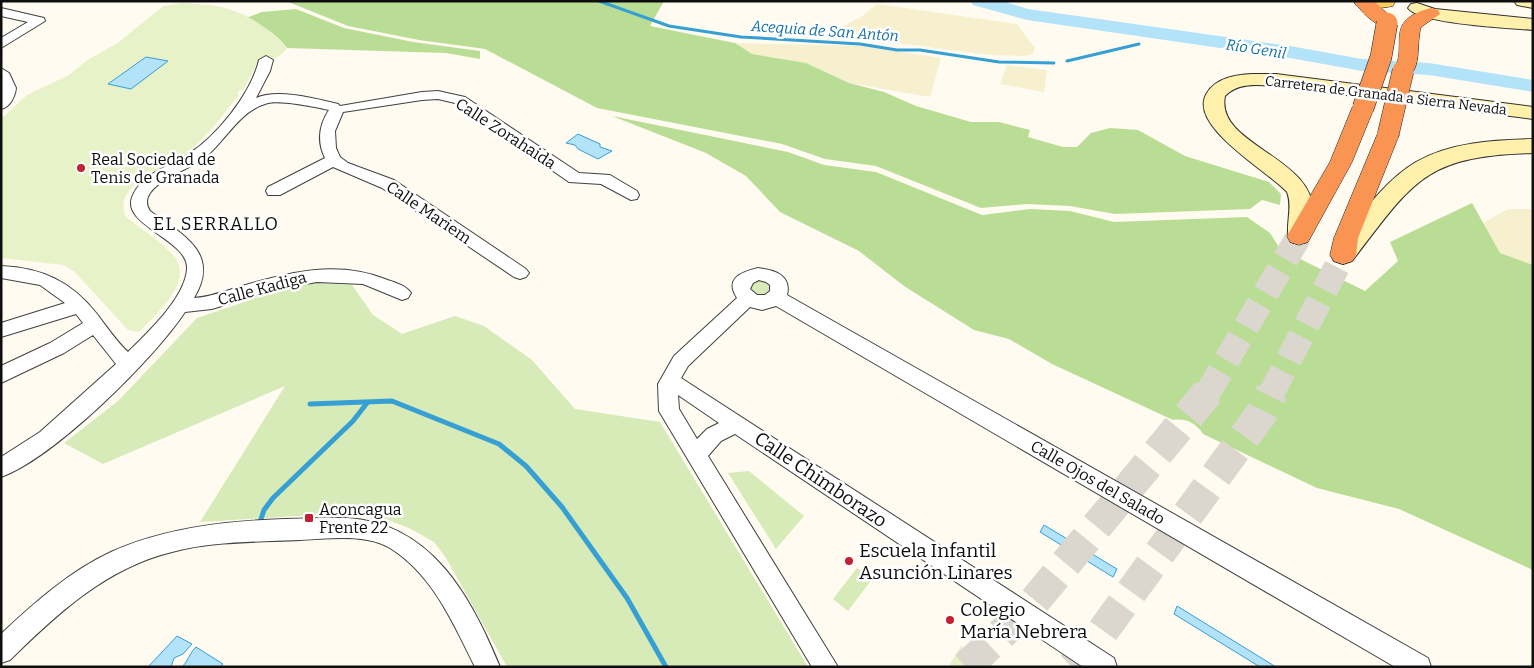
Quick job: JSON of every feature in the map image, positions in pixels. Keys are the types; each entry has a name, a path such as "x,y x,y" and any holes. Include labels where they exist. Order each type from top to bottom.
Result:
{"highway":[{"path":"1363,1 1393,14 1418,18 1426,7"},
{"path":"1343,255 1346,238 1388,135 1402,71 1407,66 1393,14"},
{"path":"1299,236 1323,195 1357,127 1381,57 1393,14"}],"main road":[{"path":"1453,1 1533,14"},
{"path":"1523,1 1533,3"},
{"path":"1393,14 1426,7 1533,25"},
{"name":"Carretera de Granada a Sierra Nevada","path":"1299,236 1303,211 1296,188 1281,172 1224,129 1213,113 1212,100 1216,94 1228,85 1247,80 1276,80 1533,113"},
{"path":"1343,255 1394,192 1412,175 1423,168 1441,160 1472,151 1533,146"}],"street":[{"path":"1,12 39,21 1,44"},
{"path":"1,468 30,451 71,418 130,364 180,305 194,283 196,269 192,258 184,247 144,215 139,209 138,202 147,188 198,155 238,112 252,92 265,67 266,60"},
{"path":"1,72 9,81 10,87 9,95 1,105"},
{"name":"Calle Zorahaida","path":"252,92 263,92 267,98 313,102 338,109 438,95 460,100 575,178 604,180 631,195"},
{"path":"238,112 267,98"},
{"path":"274,191 334,160 328,148 328,131 331,119 338,109"},
{"name":"Calle Mariem","path":"334,160 342,167 388,184 520,273"},
{"path":"1,272 26,274 55,283 78,304 118,356 130,364"},
{"name":"Calle Kadiga","path":"180,305 198,306 309,274 330,273 364,278 402,293"},
{"path":"758,274 771,276 779,283 779,293 776,297 758,302 747,299 740,291 742,281 758,274"},
{"name":"Calle Ojos del Salado","path":"776,297 1420,667"},
{"path":"747,299 682,360 668,384 666,399 669,411 695,455 826,667"},
{"path":"1,330 67,310 78,304"},
{"path":"1,375 57,348 96,325"},
{"name":"Calle Chimborazo","path":"668,384 678,385 737,423 1105,667"},
{"name":"Calle Chimborazo","path":"695,455 714,435 737,423"},
{"path":"1,651 74,585 134,553 167,542 203,536 347,528 373,532 396,540 424,560 446,590 488,667"}],"shaded area":[{"path":"877,4 1017,24 1035,48 1033,54 1024,56 990,55 866,39 843,26 861,17"},
{"path":"735,43 863,46 941,58 930,97 849,83 806,63 752,54"},
{"path":"1007,65 1047,70 1044,92 1000,84"},
{"path":"1508,209 1533,209 1533,265 1500,254 1483,223"}],"green space":[{"path":"286,1 664,1 650,26 735,43 752,54 806,63 849,83 884,92 916,106 971,122 999,122 1030,130 1028,137 1063,147 1077,147 1091,133 1110,128 1138,130 1185,156 1269,182 1281,194 1280,205 1262,200 1250,209 1115,214 1070,206 1027,204 981,208 876,166 825,159 782,144 597,108 485,49 419,40 348,26"},
{"name":"Real Sociedad de Tenis de Granada","path":"182,3 204,4 233,10 267,29 287,48 281,55 275,58 259,60 243,90 240,90 237,94 239,95 204,138 182,156 148,175 133,187 125,197 124,211 126,217 156,239 172,254 178,264 180,275 177,285 164,306 139,332 128,330 74,271 63,265 1,258 1,119 27,95 69,75 86,61 119,42 163,6"},
{"path":"296,9 344,28 413,42 480,51 480,59 446,53 287,48 273,34 246,18 262,12"},
{"path":"612,116 788,152 824,165 876,172 982,215 1030,209 1070,211 1114,222 1247,217 1270,233 1280,249 1365,291 1398,261 1390,242 1472,203 1500,253 1533,265 1533,570 1399,509 1317,488 1203,434 1190,422 1173,420 1052,364 1009,339 974,330 904,286 859,251 780,212 746,176 706,153"},
{"path":"757,278 773,284 768,296 753,297 747,285"},
{"path":"320,283 352,285 373,315 402,334 455,316 484,326 532,360 575,409 660,422 808,667 507,667 446,558 434,542 409,528 380,517 345,513 200,522 285,386 103,464 64,443 118,401 197,318 294,285"},
{"path":"749,471 804,516 776,549 728,473"},
{"path":"857,568 872,579 848,611 833,599"},
{"path":"961,646 992,667 948,667"}],"water":[{"path":"146,57 168,61 131,89 108,84"},
{"path":"578,134 600,144 600,147 612,151 598,159 578,149 575,145 566,143"},
{"path":"1044,525 1117,569 1113,577 1040,532"},
{"path":"1177,606 1276,667 1260,667 1174,614"},
{"path":"177,636 192,644 183,654 174,658 171,667 148,667"},
{"path":"196,647 223,664 220,667 182,667"}],"waterway":[{"name":"Acequia de San Antón","path":"599,1 669,26 741,37 860,44 897,50 920,50 999,62 1054,63"},
{"name":"Río Genil","path":"980,1 1027,14 1290,52 1362,65 1429,69 1533,86"},
{"name":"Acequia de San Antón","path":"1067,61 1139,44"},
{"path":"310,404 392,401 499,444 526,466 562,507 627,598 666,667"},
{"path":"261,519 264,510 273,498 353,421 367,403"}],"tunnel":[{"path":"1207,394 1299,236"},
{"path":"1271,394 1343,255"},
{"path":"966,667 1028,609 1208,392"},
{"path":"1072,667 1089,650 1261,414 1271,394"}],"place":[{"name":"Real Sociedad de Tenis de Granada","path":"81,168"},
{"name":"Aconcagua Frente 22","path":"309,518"},
{"name":"Escuela Infantil Asunción Linares","path":"849,561"},
{"name":"Colegio María Nebrera","path":"950,620"}],"district":[{"name":"EL SERRALLO","path":"216,224"}]}
